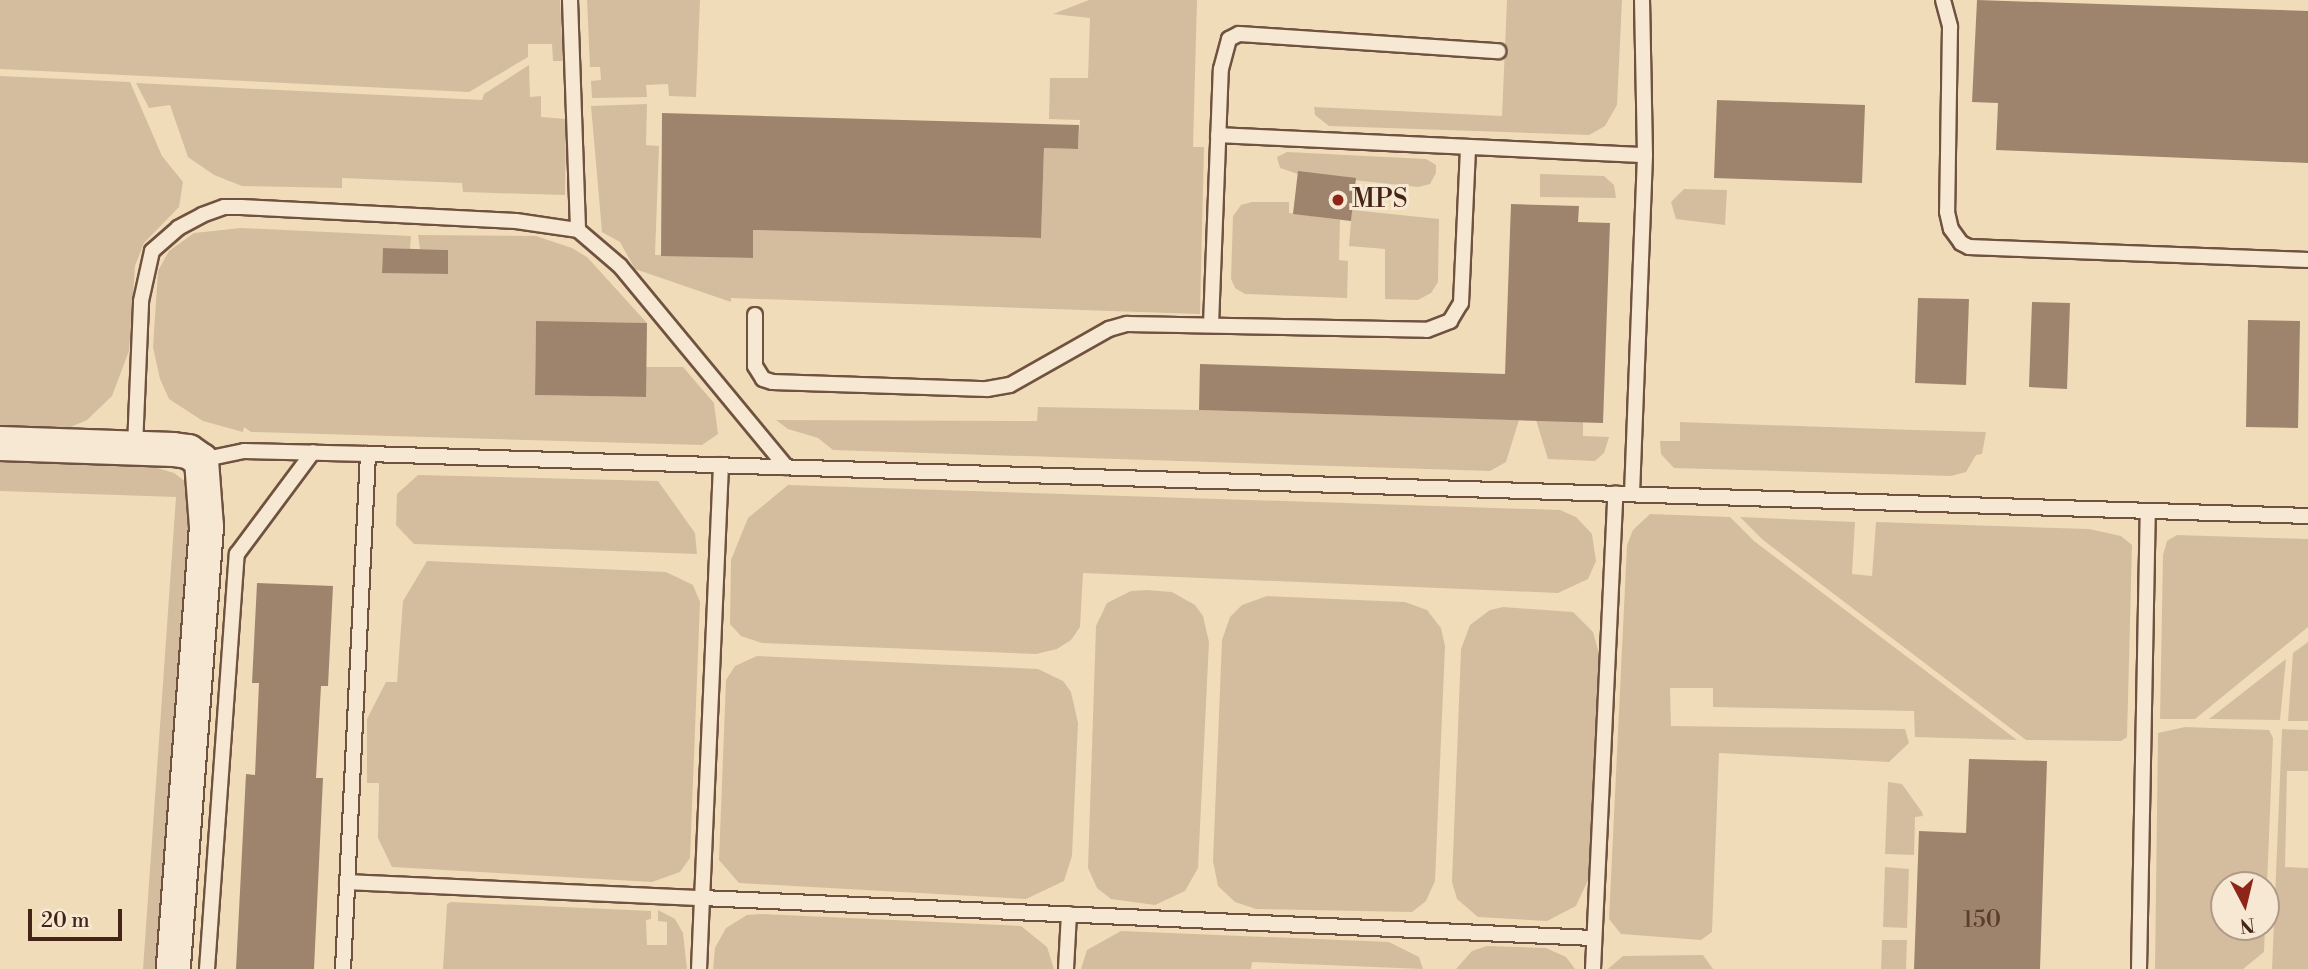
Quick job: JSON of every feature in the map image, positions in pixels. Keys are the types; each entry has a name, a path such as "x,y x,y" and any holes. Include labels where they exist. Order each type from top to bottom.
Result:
{"street":[{"path":"0,443 187,451 201,460 206,526 173,969"}],"lane":[{"path":"570,0 578,230"},
{"path":"1632,494 1644,155 1642,0"},
{"path":"1943,0 1950,27 1947,212 1951,229 1961,243 1969,247 2308,260"},
{"path":"1211,325 1223,51 1239,34 1498,51"},
{"path":"1218,135 1644,155"},
{"path":"755,315 755,366 763,379 772,382 987,389 1010,385 1118,326 1211,325 1427,330 1450,321 1461,303 1468,147"},
{"path":"135,447 144,279 152,251 178,228 202,215 233,207 516,221 578,230 620,267 786,467"},
{"path":"201,460 244,451 368,453 2308,516"},
{"path":"207,969 237,554 313,452"},
{"path":"343,969 368,453"},
{"path":"699,969 721,465"},
{"path":"1593,969 1615,494"},
{"path":"2139,969 2148,511"},
{"path":"347,882 1594,938"},
{"path":"1066,969 1069,914"}],"shaded area":[{"path":"0,0 560,0 563,61 553,61 552,44 528,44 528,57 469,92 0,69"},
{"path":"587,0 700,0 696,97 669,96 668,84 646,85 647,97 592,98 591,81 601,80 600,67 590,67"},
{"path":"1089,0 1197,0 1193,147 1204,147 1200,314 731,298 731,302 635,269 620,242 602,232 591,106 647,104 646,145 659,146 655,255 752,258 753,230 1041,238 1044,148 1078,149 1080,120 1049,119 1050,78 1088,78 1090,18 1053,14"},
{"path":"1507,0 1622,0 1617,105 1605,126 1589,135 1329,126 1315,115 1314,107 1502,116"},
{"path":"529,65 530,97 541,96 541,117 566,119 565,195 463,192 462,183 342,178 342,188 242,186 214,175 188,157 170,105 149,108 136,83 482,100 484,94"},
{"path":"0,76 130,82 162,156 183,182 179,207 144,243 135,266 129,351 112,396 87,420 66,429 0,428"},
{"path":"1287,152 1426,159 1436,165 1436,173 1430,184 1418,187 1298,174 1280,168 1277,157"},
{"path":"1540,174 1604,176 1614,185 1616,198 1540,197"},
{"path":"1684,189 1727,190 1725,225 1676,219 1671,202"},
{"path":"1252,202 1289,202 1289,213 1340,220 1339,260 1348,261 1347,298 1245,294 1235,288 1231,279 1233,216 1241,205"},
{"path":"1352,210 1439,219 1438,282 1431,293 1418,300 1385,299 1385,249 1349,246"},
{"path":"241,228 411,236 410,249 383,248 382,272 448,274 448,250 420,249 418,235 536,236 572,248 587,257 647,323 536,322 535,395 645,397 646,367 683,367 714,403 718,434 702,445 251,432 244,427 243,432 203,421 169,399 160,379 153,347 158,271 169,251 194,233"},
{"path":"1038,407 1519,420 1506,462 1490,471 833,450 818,438 788,429 776,420 1037,421"},
{"path":"1536,420 1583,422 1583,436 1609,437 1604,453 1595,461 1548,459"},
{"path":"1680,422 1986,432 1982,454 1976,455 1966,472 1951,476 1674,468 1661,454 1660,441 1680,441"},
{"path":"0,460 144,464 174,473 187,483 191,494 159,969 143,969 176,497 0,491"},
{"path":"418,475 658,481 695,533 697,554 414,544 396,525 397,494"},
{"path":"788,485 1560,510 1576,517 1592,534 1596,561 1588,579 1558,593 1083,573 1080,627 1071,640 1057,649 1036,654 762,643 741,636 730,624 731,560 748,518"},
{"path":"1650,514 1730,517 1754,541 2017,740 1915,737 1914,711 1713,707 1713,688 1670,688 1671,726 1905,729 1909,743 1889,762 1719,753 1712,932 1701,940 1621,934 1609,919 1627,545 1633,530"},
{"path":"1740,517 1855,522 1852,574 1872,576 1876,522 2089,529 2121,536 2132,545 2127,737 2121,741 2026,740 1763,540"},
{"path":"2177,535 2308,539 2308,627 2195,719 2160,719 2163,555 2167,541"},
{"path":"427,561 666,572 693,585 700,602 690,858 680,872 652,882 392,867 378,838 379,783 367,783 367,719 386,682 397,682 403,601"},
{"path":"1131,591 1172,592 1195,605 1203,616 1209,642 1198,868 1185,891 1155,905 1111,899 1097,888 1088,868 1096,626 1107,603"},
{"path":"1267,596 1405,602 1427,610 1441,628 1445,646 1435,881 1426,901 1412,912 1256,909 1235,902 1218,886 1213,861 1222,640 1230,617 1242,605"},
{"path":"1503,607 1573,612 1593,632 1600,657 1589,878 1576,906 1547,921 1478,917 1457,899 1452,882 1461,649 1470,625 1490,610"},
{"path":"2308,642 2308,721 2288,721 2293,653"},
{"path":"757,656 1038,669 1063,681 1071,692 1078,723 1072,856 1064,881 1026,899 739,883 719,860 726,680 735,666"},
{"path":"2286,659 2280,720 2209,719"},
{"path":"2185,727 2269,730 2273,738 2268,871 2210,871 2210,941 2264,941 2264,952 2243,969 2155,969 2158,733"},
{"path":"2282,729 2308,730 2308,771 2287,771 2285,867 2308,868 2308,969 2272,969 2273,941 2280,941 2280,871 2276,871"},
{"path":"1888,782 1902,784 1922,812 1923,816 1915,817 1914,855 1885,854"},
{"path":"1885,867 1909,869 1907,928 1883,927"},
{"path":"451,902 651,911 651,919 646,920 647,945 667,945 667,922 658,921 658,910 675,919 683,933 687,969 443,969 447,904"},
{"path":"747,915 1021,926 1047,947 1054,969 713,969 715,948 726,928"},
{"path":"1121,931 1389,942 1419,957 1423,969 1252,962 1251,969 1081,969 1087,950"},
{"path":"1882,940 1907,940 1906,969 1881,969"},
{"path":"1487,946 1546,948 1566,957 1575,969 1456,969 1472,951"},
{"path":"1703,955 1713,969 1608,969 1623,956"}],"building":[{"path":"1977,0 2308,11 2308,163 1996,150 1998,103 1972,102"},
{"path":"1717,100 1865,105 1862,183 1714,178"},
{"path":"662,113 1079,125 1078,149 1044,148 1041,238 753,230 753,258 661,256"},
{"path":"1298,171 1356,178 1351,221 1293,214"},
{"path":"1511,204 1579,206 1578,222 1610,223 1603,423 1199,410 1200,364 1505,374"},
{"path":"383,248 448,250 448,274 382,273"},
{"path":"1918,298 1969,299 1966,385 1915,383"},
{"path":"2032,302 2070,303 2067,389 2029,387"},
{"path":"2248,320 2300,321 2298,428 2246,427"},
{"path":"536,321 647,323 646,397 535,395"},
{"path":"257,583 333,586 328,686 321,686 316,778 323,778 314,969 236,969 246,774 255,775 259,683 252,683"},
{"path":"1969,759 2047,761 2040,969 1914,969 1919,831 1966,833"}],"place":[{"name":"MPS","path":"1338,200"}]}
